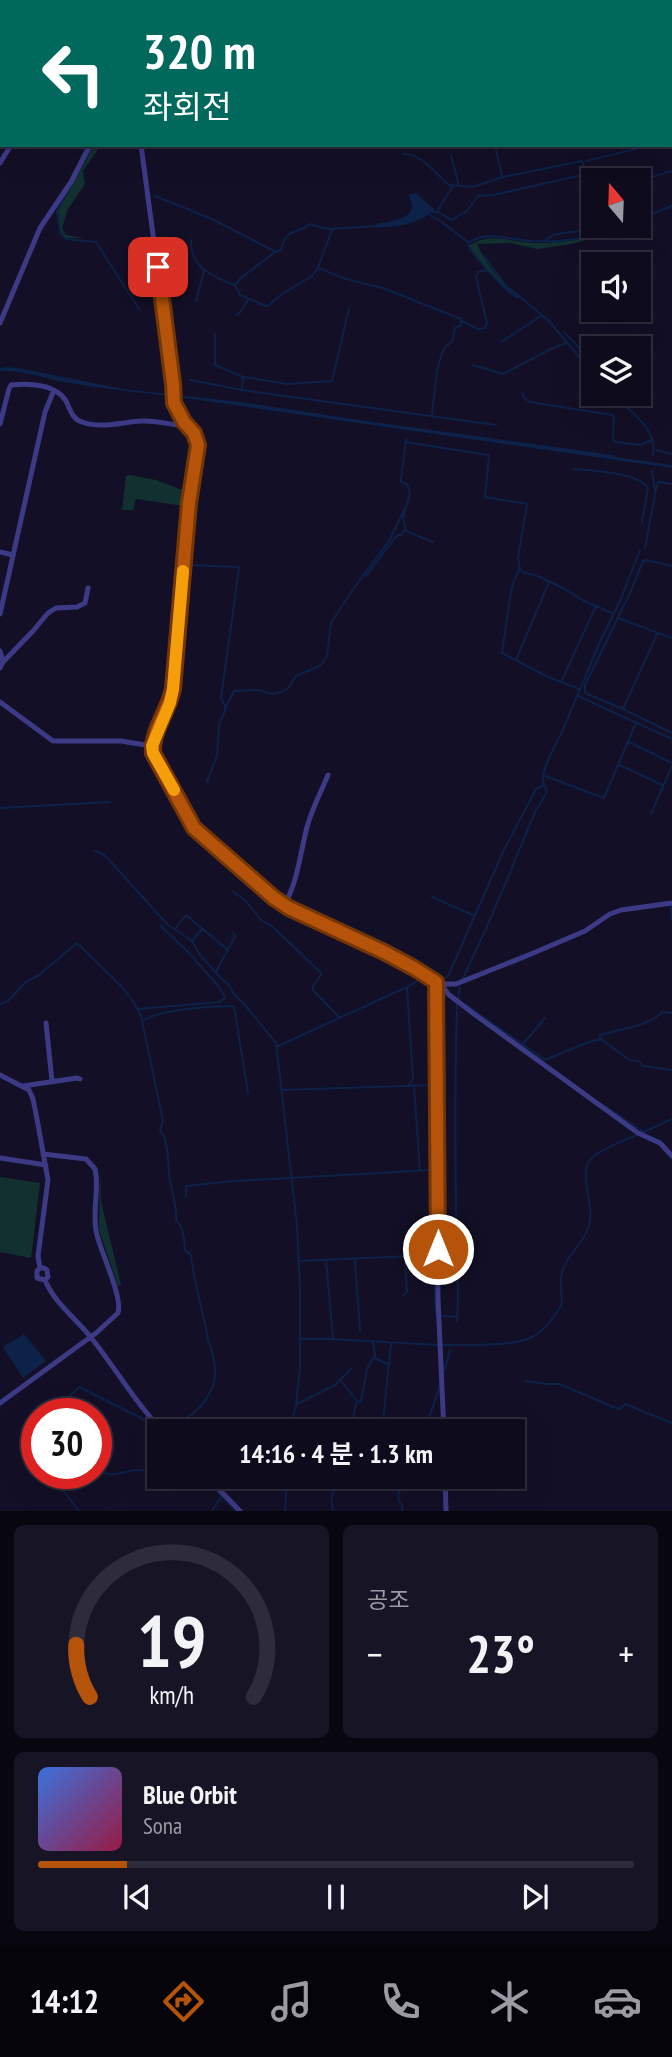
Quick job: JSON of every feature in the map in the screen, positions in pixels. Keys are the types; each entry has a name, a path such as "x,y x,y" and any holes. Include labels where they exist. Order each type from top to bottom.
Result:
{"street":[{"path":"0,163 10,147"},
{"path":"0,323 40,228 71,182 89,147"},
{"path":"141,147 173,396 184,422 197,439 198,452 189,503 173,689 152,746 153,753 194,828 284,906 384,952 439,983 448,995 638,1133 660,1143 672,1156"},
{"path":"0,424 11,385 22,384 54,390 61,395 79,422 95,424 143,420 179,425 184,422"},
{"path":"0,614 45,412 54,390"},
{"path":"0,552 13,555"},
{"path":"1,665 48,613 56,608 77,607 85,603 88,588"},
{"path":"0,651 1,665"},
{"path":"0,702 53,741 121,741 152,746"},
{"path":"284,906 300,866 308,823 328,775"},
{"path":"439,983 456,984 531,954 585,931 621,910 672,903"},
{"path":"439,983 438,1299 444,1419"},
{"path":"46,1023 52,1081"},
{"path":"0,1075 29,1090 33,1098 48,1180 38,1256 40,1268 47,1270 48,1277 45,1280 54,1297 91,1337 153,1419"},
{"path":"23,1086 80,1079"},
{"path":"0,1403 91,1337 120,1309 96,1233 95,1169 86,1159 43,1154"},
{"path":"0,1158 46,1166"},
{"path":"219,1489 240,1511"},
{"path":"445,1489 446,1511"}],"green space":[{"path":"93,147 100,147 83,171 85,184 68,209 62,228 66,235 83,238 66,238 59,229 58,211"},
{"path":"494,238 530,243 613,238 537,249 510,243 477,244 494,272 519,296 498,281 469,246 477,241"},
{"path":"126,476 156,480 185,491 184,506 136,499 133,510 122,510"},
{"path":"100,1165 101,1201 121,1285 118,1286 99,1230"},
{"path":"0,1177 40,1183 31,1258 0,1252"}],"water":[{"path":"416,193 435,210 413,222 375,228 377,224 409,214 411,203 408,195"},
{"path":"7,367 123,389 241,402 613,455 672,465 672,468 85,385 26,373 0,371 0,368"},
{"path":"24,1334 46,1361 23,1378 3,1347"}],"waterway":[{"path":"77,175 92,147"},
{"path":"495,147 502,176"},
{"path":"586,161 644,147"},
{"path":"403,154 422,160 449,185 472,187 503,177 582,161 585,168"},
{"path":"451,155 459,186"},
{"path":"651,177 672,171"},
{"path":"432,211 451,220 467,211 478,196 494,195 581,175"},
{"path":"437,211 453,186"},
{"path":"69,189 57,211 60,233 66,239 96,242 139,309"},
{"path":"155,196 212,219 276,252 281,250 289,235 310,224 327,229 377,226"},
{"path":"651,214 672,206"},
{"path":"430,215 468,242"},
{"path":"318,267 332,230"},
{"path":"581,230 558,234 545,241 496,236 477,238 468,243 487,270 507,290 548,320 581,359"},
{"path":"546,241 581,238"},
{"path":"191,240 198,264 210,274 234,285"},
{"path":"275,252 235,285 240,295 269,305 312,276 318,268 346,279 383,288 461,319 478,329 485,328 487,323 476,277 478,272 487,270"},
{"path":"484,256 507,287 519,296"},
{"path":"196,301 204,271"},
{"path":"236,315 248,300"},
{"path":"243,379 245,377 287,384 332,381 349,309"},
{"path":"501,342 541,316"},
{"path":"432,414 437,370 442,353 452,342 455,328 460,326 461,322"},
{"path":"564,332 581,350"},
{"path":"215,334 215,365 243,377 242,389"},
{"path":"473,365 503,374 566,343"},
{"path":"190,380 242,390 496,425"},
{"path":"523,393 523,397 530,402 612,415 615,442 640,445 652,440"},
{"path":"184,406 185,413 203,440 190,520"},
{"path":"626,406 647,429 653,455"},
{"path":"406,439 401,482 407,484 410,493 407,505"},
{"path":"405,442 489,455 485,497 527,504 518,558 520,569 612,613"},
{"path":"656,450 672,454"},
{"path":"574,469 625,475 642,483 648,488 642,522"},
{"path":"652,471 655,491"},
{"path":"645,548 657,484 672,484"},
{"path":"226,706 234,691 258,690 272,694 282,692 296,676 321,665 327,656 331,623 389,541 406,506"},
{"path":"405,510 403,517 406,531 433,542"},
{"path":"366,576 394,539 405,530"},
{"path":"188,546 190,565 239,568 221,698 226,708 219,725 217,755 207,782"},
{"path":"463,978 535,812 547,792 543,781 547,763 640,550"},
{"path":"657,634 623,709 585,693 585,685 643,561 672,566"},
{"path":"519,570 511,591 502,653 546,676 579,689"},
{"path":"516,660 549,582"},
{"path":"562,680 596,606"},
{"path":"618,618 672,638"},
{"path":"578,696 672,739"},
{"path":"623,709 672,733"},
{"path":"545,776 604,798 638,723"},
{"path":"629,742 672,763"},
{"path":"620,765 662,785"},
{"path":"651,814 672,766"},
{"path":"430,975 442,980 448,976 503,852 536,789 544,785"},
{"path":"0,808 110,802"},
{"path":"95,851 110,861 167,924 192,941 200,955 228,984 276,1043 297,1226 300,1289 300,1367 292,1419"},
{"path":"232,891 245,900 261,920 273,927 320,972 313,990 339,1017"},
{"path":"432,897 473,915"},
{"path":"671,906 672,920"},
{"path":"175,929 186,915 228,950"},
{"path":"138,1009 220,1002 225,998 220,988 189,953 160,925"},
{"path":"192,941 202,929"},
{"path":"216,972 235,936 233,933"},
{"path":"0,1004 8,1001 26,982 39,975 77,943 121,986 141,1016 163,1121 160,1130 167,1147 176,1221 182,1230 185,1250 191,1255 215,1369 208,1396 202,1405 184,1419"},
{"path":"278,1046 422,978"},
{"path":"458,999 460,986"},
{"path":"407,988 413,1079 407,1087"},
{"path":"457,1004 457,1321"},
{"path":"466,1005 545,1060 601,1039 629,1060 639,1061 643,1066 672,1070"},
{"path":"143,1021 173,1011 234,1006 248,1093"},
{"path":"600,1040 600,1035 642,1024 662,1012 672,1013"},
{"path":"523,1044 545,1018"},
{"path":"283,1090 433,1085 432,1170 436,1314"},
{"path":"414,1087 420,1169"},
{"path":"605,1106 644,1132"},
{"path":"644,1132 672,1119"},
{"path":"443,1345 512,1343 532,1337 545,1327 562,1304 561,1281 564,1267 589,1227 586,1182 589,1161 604,1150 637,1135"},
{"path":"186,1197 186,1186 432,1170"},
{"path":"300,1261 434,1255"},
{"path":"403,1295 407,1292 405,1258"},
{"path":"326,1260 333,1338"},
{"path":"355,1260 360,1331"},
{"path":"442,1316 457,1317"},
{"path":"301,1339 438,1345"},
{"path":"357,1402 361,1401 367,1369 375,1355 373,1342"},
{"path":"383,1419 391,1343"},
{"path":"445,1369 450,1350"},
{"path":"375,1358 389,1365"},
{"path":"297,1404 335,1385 351,1369"},
{"path":"341,1381 357,1401 352,1419"},
{"path":"526,1381 560,1384 613,1407 620,1409 625,1404 672,1423"},
{"path":"429,1419 440,1386"},
{"path":"68,1398 79,1387 101,1398"},
{"path":"112,1404 147,1420"},
{"path":"112,1474 147,1470"},
{"path":"62,1489 79,1511"},
{"path":"281,1489 286,1491"},
{"path":"285,1511 286,1489"},
{"path":"333,1511 331,1500 334,1489"},
{"path":"401,1489 398,1495 402,1511"},
{"path":"218,1492 236,1511"},
{"path":"212,1511 221,1497"}],"slow traffic":[{"path":"174,790 153,753 152,746 173,689 183,571"}],"route":[{"path":"158,267 173,399 184,422 197,439 198,452 191,484 173,689 170,703 154,739 153,753 194,828 274,898 284,906 399,960 436,982 438,1249"}]}
